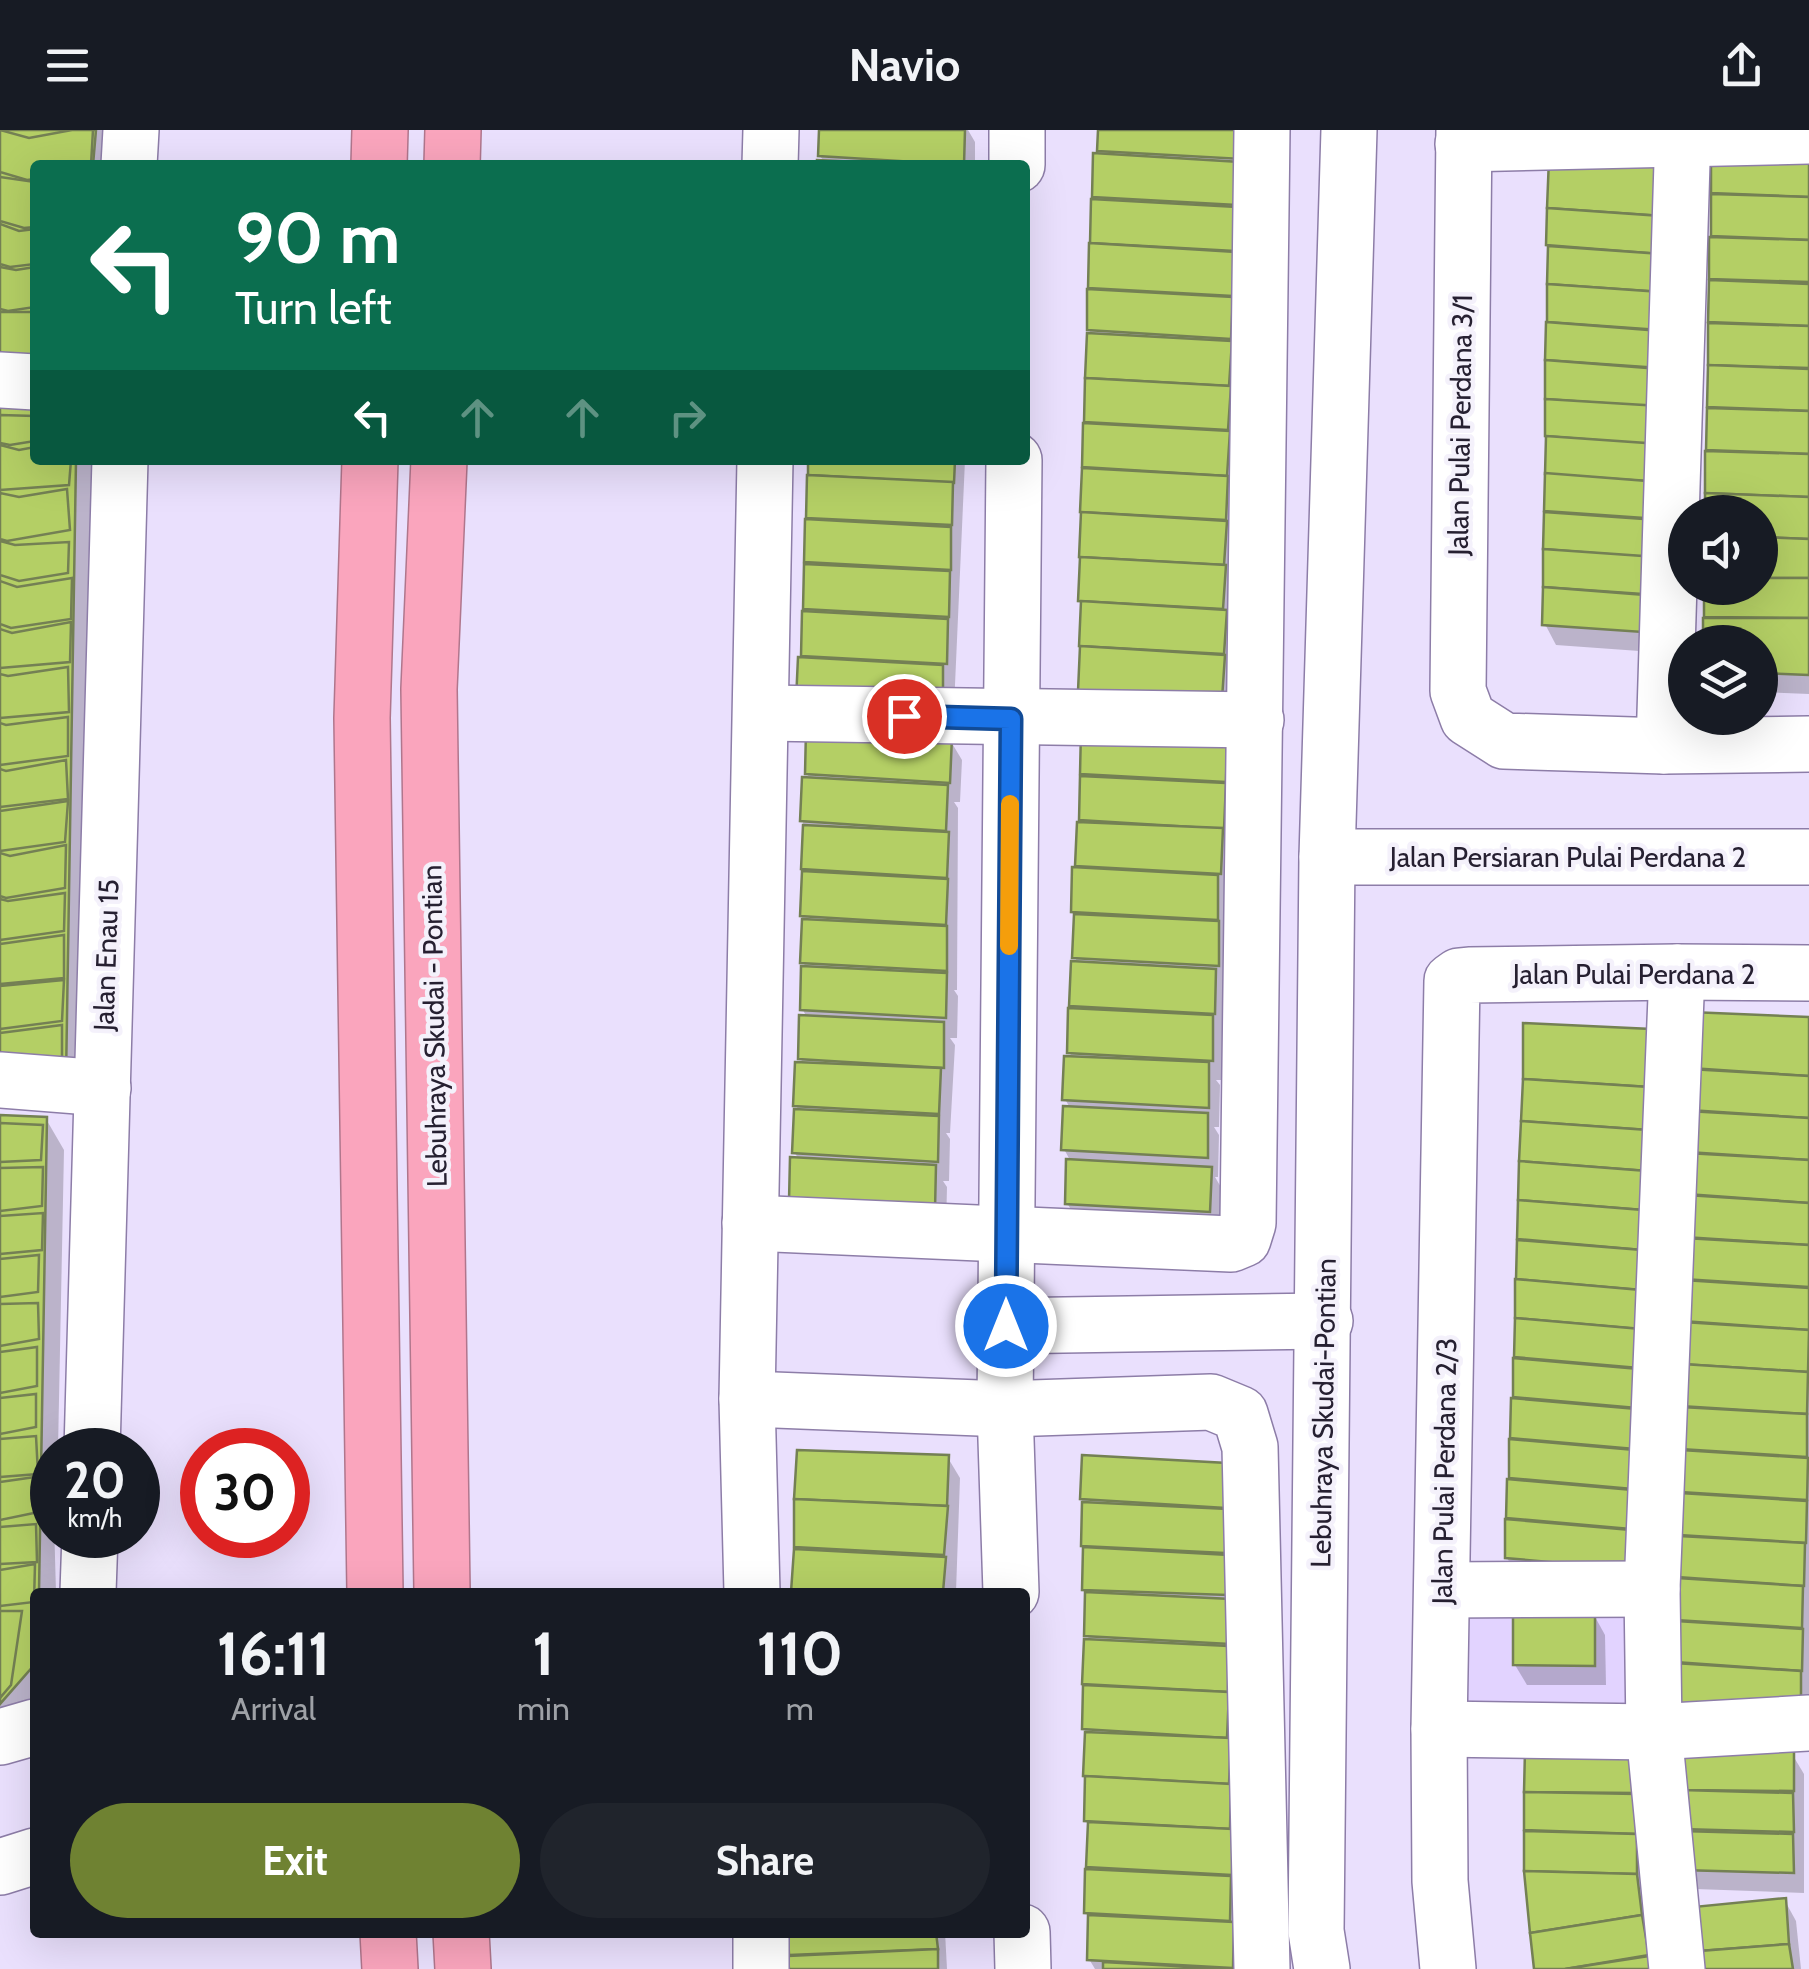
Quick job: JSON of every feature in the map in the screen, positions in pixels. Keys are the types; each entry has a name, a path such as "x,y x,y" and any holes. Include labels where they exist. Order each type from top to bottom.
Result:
{"highway":[{"path":"379,160 380,130"},
{"path":"452,160 453,130"},
{"path":"370,465 362,718 375,1588"},
{"name":"Lebuhraya Skudai - Pontian","path":"439,465 429,690 442,1588"},
{"path":"388,1938 390,1969"},
{"path":"461,1938 463,1969"}],"street":[{"path":"130,160 131,130"},
{"path":"770,160 771,130"},
{"path":"1017,160 1018,130"},
{"path":"750,1223 1231,1244 1243,1240 1248,1223 1262,130"},
{"name":"Lebuhraya Skudai-Pontian","path":"1322,1969 1316,1930 1327,857 1349,130"},
{"path":"1667,135 1664,746 1809,744"},
{"path":"1463,137 1809,136"},
{"name":"Jalan Pulai Perdana 3/1","path":"1463,137 1458,691 1468,718 1504,741 1664,746"},
{"path":"0,380 30,382"},
{"name":"Jalan Enau 15","path":"93,1428 120,465"},
{"path":"752,1588 747,1399 765,465"},
{"path":"1011,1588 1005,1410 1014,465"},
{"path":"761,713 1256,720"},
{"name":"Jalan Persiaran Pulai Perdana 2","path":"1327,857 1809,856"},
{"path":"1677,972 1652,1590 1654,1732 1677,1969"},
{"name":"Jalan Pulai Perdana 2","path":"1460,976 1809,974"},
{"name":"Jalan Pulai Perdana 2/3","path":"1448,1969 1440,1881 1439,1729 1452,981 1460,976"},
{"path":"0,1080 103,1088"},
{"path":"1006,1326 1325,1321"},
{"path":"747,1399 1005,1410 1211,1402 1240,1414 1250,1447 1262,1969"},
{"path":"88,1588 89,1558"},
{"path":"1442,1590 1652,1590"},
{"path":"1439,1729 1654,1732 1809,1722"},
{"path":"0,1737 30,1729"},
{"path":"0,1866 30,1857"},
{"path":"760,1938 762,1969"},
{"path":"1022,1938 1023,1969"}],"shaded area":[{"path":"1464,1601 1624,1604 1627,1718 1464,1717"}],"building":[{"path":"0,130 96,130 93,160 30,160 30,366 0,365"},
{"path":"0,130 29,138 93,130 91,160 30,160 30,180 0,172"},
{"path":"819,130 965,130 964,160 818,156"},
{"path":"1098,130 1244,130 1242,159 1097,151"},
{"path":"1711,151 1809,155 1809,197 1711,193"},
{"path":"1093,153 1240,162 1237,205 1092,197"},
{"path":"1549,158 1664,167 1663,216 1547,208"},
{"path":"0,177 30,181 30,227 0,221"},
{"path":"1711,194 1809,197 1809,240 1711,236"},
{"path":"1091,199 1237,207 1235,251 1090,243"},
{"path":"1547,208 1661,216 1660,254 1546,245"},
{"path":"0,224 19,231 30,230 30,265 0,264"},
{"path":"1709,237 1809,240 1809,282 1709,279"},
{"path":"1089,243 1236,252 1233,296 1088,288"},
{"path":"1548,246 1662,254 1661,292 1547,284"},
{"path":"0,267 30,268 30,308 0,309"},
{"path":"1709,280 1809,284 1809,326 1708,322"},
{"path":"1547,284 1661,292 1660,330 1547,322"},
{"path":"1087,289 1233,297 1231,339 1087,330"},
{"path":"0,312 30,312 30,360 0,364"},
{"path":"1546,322 1661,331 1660,368 1545,360"},
{"path":"1708,323 1809,326 1809,368 1708,365"},
{"path":"1087,333 1232,341 1229,386 1085,378"},
{"path":"1545,360 1660,369 1659,407 1545,399"},
{"path":"1708,365 1809,369 1809,411 1707,407"},
{"path":"1085,378 1231,386 1228,430 1084,422"},
{"path":"1545,399 1660,406 1659,445 1545,436"},
{"path":"0,406 30,408 30,465 76,465 66,1078 0,1074"},
{"path":"1707,408 1809,411 1809,454 1706,450"},
{"path":"0,415 30,416 30,442 0,443"},
{"path":"1083,423 1230,431 1227,476 1082,467"},
{"path":"1546,436 1660,444 1659,482 1545,474"},
{"path":"0,445 19,450 30,448 30,465 71,465 69,485 0,490"},
{"path":"1705,451 1809,454 1809,497 1705,493"},
{"path":"808,465 955,465 954,483 808,475"},
{"path":"1082,468 1228,476 1226,520 1080,512"},
{"path":"1545,473 1660,482 1659,519 1544,511"},
{"path":"807,475 953,482 952,525 806,518"},
{"path":"67,489 70,530 0,539 0,493 19,497"},
{"path":"1778,496 1809,497 1809,539 1778,538"},
{"path":"1081,512 1227,521 1224,565 1079,557"},
{"path":"1544,512 1658,520 1657,558 1543,549"},
{"path":"805,519 951,527 951,570 804,562"},
{"path":"1778,538 1809,539 1809,578 1778,578"},
{"path":"0,541 15,545 69,542 68,573 19,581 0,575"},
{"path":"1543,549 1657,557 1657,595 1543,587"},
{"path":"1080,557 1226,565 1223,609 1078,601"},
{"path":"804,564 950,571 949,617 803,609"},
{"path":"72,578 71,619 11,628 0,624 0,581 17,587"},
{"path":"1778,578 1809,578 1809,618 1704,617 1704,605 1778,605"},
{"path":"1543,587 1658,596 1657,633 1542,625"},
{"path":"1081,601 1227,610 1224,654 1079,646"},
{"path":"802,611 948,619 947,664 801,656"},
{"path":"1703,618 1809,618 1809,675 1778,674 1778,625 1703,625"},
{"path":"71,622 70,662 0,668 0,629 12,633"},
{"path":"1080,646 1225,655 1222,699 1078,691"},
{"path":"798,657 943,665 943,710 796,701"},
{"path":"68,667 69,712 0,718 0,674"},
{"path":"68,717 68,756 0,765 0,723"},
{"path":"806,730 952,737 950,783 805,774"},
{"path":"1081,730 1227,737 1226,782 1080,774"},
{"path":"66,760 68,799 0,807 0,769"},
{"path":"1080,776 1226,783 1224,829 1079,820"},
{"path":"802,777 948,785 946,831 800,821"},
{"path":"68,801 65,842 0,851 0,811"},
{"path":"1077,822 1223,828 1221,874 1075,866"},
{"path":"803,825 949,832 947,878 801,869"},
{"path":"66,845 65,888 0,896 0,853 10,856"},
{"path":"1072,867 1218,875 1218,920 1071,912"},
{"path":"802,871 948,879 946,925 800,916"},
{"path":"65,893 64,931 0,940 0,899"},
{"path":"1074,914 1219,921 1219,966 1072,958"},
{"path":"802,919 947,926 947,971 800,963"},
{"path":"64,935 64,978 0,984 0,944"},
{"path":"1071,961 1216,969 1215,1014 1069,1006"},
{"path":"801,966 947,973 946,1018 800,1010"},
{"path":"64,980 62,1021 0,1029 0,986"},
{"path":"1068,1008 1213,1015 1213,1061 1067,1053"},
{"path":"1690,1012 1809,1017 1809,1076 1690,1068"},
{"path":"799,1015 944,1022 944,1068 798,1059"},
{"path":"1523,1023 1651,1029 1649,1087 1523,1079"},
{"path":"62,1025 62,1062 0,1072 0,1033"},
{"path":"1064,1056 1209,1062 1209,1108 1062,1100"},
{"path":"795,1062 941,1068 939,1114 793,1106"},
{"path":"1689,1069 1809,1076 1809,1118 1689,1110"},
{"path":"1523,1079 1649,1087 1648,1130 1521,1121"},
{"path":"1063,1106 1208,1113 1208,1158 1061,1150"},
{"path":"794,1109 939,1116 938,1162 792,1153"},
{"path":"1687,1111 1809,1118 1809,1160 1687,1152"},
{"path":"0,1115 47,1117 42,1428 30,1428 30,1558 40,1558 39,1588 30,1588 30,1670 0,1704"},
{"path":"1521,1121 1648,1130 1647,1171 1519,1161"},
{"path":"0,1123 43,1125 41,1160 0,1162"},
{"path":"1686,1153 1809,1160 1809,1203 1686,1194"},
{"path":"790,1157 936,1165 935,1210 789,1201"},
{"path":"1066,1159 1212,1167 1210,1212 1065,1204"},
{"path":"1519,1161 1647,1171 1643,1210 1518,1200"},
{"path":"43,1167 42,1206 0,1211 0,1168"},
{"path":"1686,1195 1809,1203 1809,1245 1684,1237"},
{"path":"1518,1200 1643,1210 1642,1250 1517,1239"},
{"path":"43,1213 42,1250 0,1254 0,1216"},
{"path":"1684,1238 1809,1245 1809,1287 1683,1279"},
{"path":"1517,1240 1642,1250 1640,1290 1516,1279"},
{"path":"39,1255 38,1292 0,1297 0,1259"},
{"path":"1515,1279 1641,1290 1639,1329 1515,1318"},
{"path":"1683,1280 1809,1288 1809,1330 1682,1321"},
{"path":"38,1303 39,1339 0,1346 0,1304"},
{"path":"1515,1318 1641,1329 1639,1368 1514,1357"},
{"path":"1683,1322 1809,1330 1808,1372 1681,1364"},
{"path":"37,1347 37,1386 0,1393 0,1352"},
{"path":"1513,1358 1639,1369 1637,1408 1513,1397"},
{"path":"1682,1364 1808,1372 1807,1414 1680,1406"},
{"path":"36,1394 36,1427 0,1434 0,1398"},
{"path":"1511,1398 1637,1409 1635,1449 1510,1438"},
{"path":"1681,1407 1807,1414 1807,1457 1680,1449"},
{"path":"30,1436 30,1475 0,1477 0,1439"},
{"path":"1509,1439 1635,1450 1633,1489 1509,1478"},
{"path":"797,1450 949,1455 947,1506 794,1499"},
{"path":"1681,1450 1808,1458 1807,1500 1680,1492"},
{"path":"1082,1455 1227,1463 1226,1508 1080,1499"},
{"path":"30,1478 30,1514 0,1520 0,1482"},
{"path":"1507,1479 1633,1490 1631,1529 1506,1518"},
{"path":"1680,1493 1807,1501 1806,1543 1679,1535"},
{"path":"794,1499 948,1506 944,1555 794,1547"},
{"path":"1082,1502 1228,1509 1225,1553 1081,1546"},
{"path":"1505,1519 1631,1530 1629,1569 1505,1558"},
{"path":"30,1524 30,1558 37,1558 37,1562 0,1564 0,1527"},
{"path":"1679,1536 1805,1543 1804,1586 1677,1577"},
{"path":"1083,1547 1229,1555 1228,1595 1082,1590"},
{"path":"794,1549 946,1557 943,1588 791,1588"},
{"path":"35,1564 30,1602 0,1606 0,1570"},
{"path":"1677,1578 1803,1586 1802,1628 1675,1620"},
{"path":"1085,1592 1231,1599 1230,1644 1084,1636"},
{"path":"0,1611 22,1611 11,1685 0,1698"},
{"path":"1513,1612 1595,1612 1595,1666 1513,1665"},
{"path":"1676,1621 1803,1629 1802,1671 1675,1662"},
{"path":"1084,1639 1229,1646 1228,1692 1082,1684"},
{"path":"1674,1663 1801,1671 1801,1713 1674,1705"},
{"path":"1083,1685 1229,1692 1227,1738 1082,1729"},
{"path":"1085,1732 1231,1738 1229,1784 1083,1776"},
{"path":"1681,1748 1794,1751 1794,1791 1681,1790"},
{"path":"1525,1750 1637,1753 1637,1793 1524,1792"},
{"path":"1085,1776 1231,1784 1230,1829 1084,1821"},
{"path":"1681,1790 1793,1793 1794,1832 1681,1829"},
{"path":"1524,1792 1637,1794 1638,1834 1524,1830"},
{"path":"1088,1822 1233,1829 1232,1875 1086,1867"},
{"path":"1524,1831 1637,1834 1637,1874 1524,1871"},
{"path":"1681,1831 1793,1834 1794,1873 1681,1870"},
{"path":"1085,1869 1231,1876 1230,1921 1084,1913"},
{"path":"1524,1871 1637,1874 1642,1915 1530,1933"},
{"path":"1786,1898 1789,1944 1687,1952 1683,1908"},
{"path":"1088,1915 1234,1922 1233,1968 1087,1960"},
{"path":"1642,1915 1649,1955 1565,1969 1534,1969 1530,1933"},
{"path":"788,1938 937,1938 938,1949 789,1955"},
{"path":"1789,1944 1793,1969 1689,1969 1687,1952"},
{"path":"938,1949 938,1969 789,1969 788,1956"},
{"path":"1649,1956 1652,1969 1565,1969"},
{"path":"1103,1962 1229,1969 1103,1969"}],"slow traffic":[{"path":"1009,946 1010,804"}],"route":[{"path":"904,716 1011,719 1006,1326"}]}
